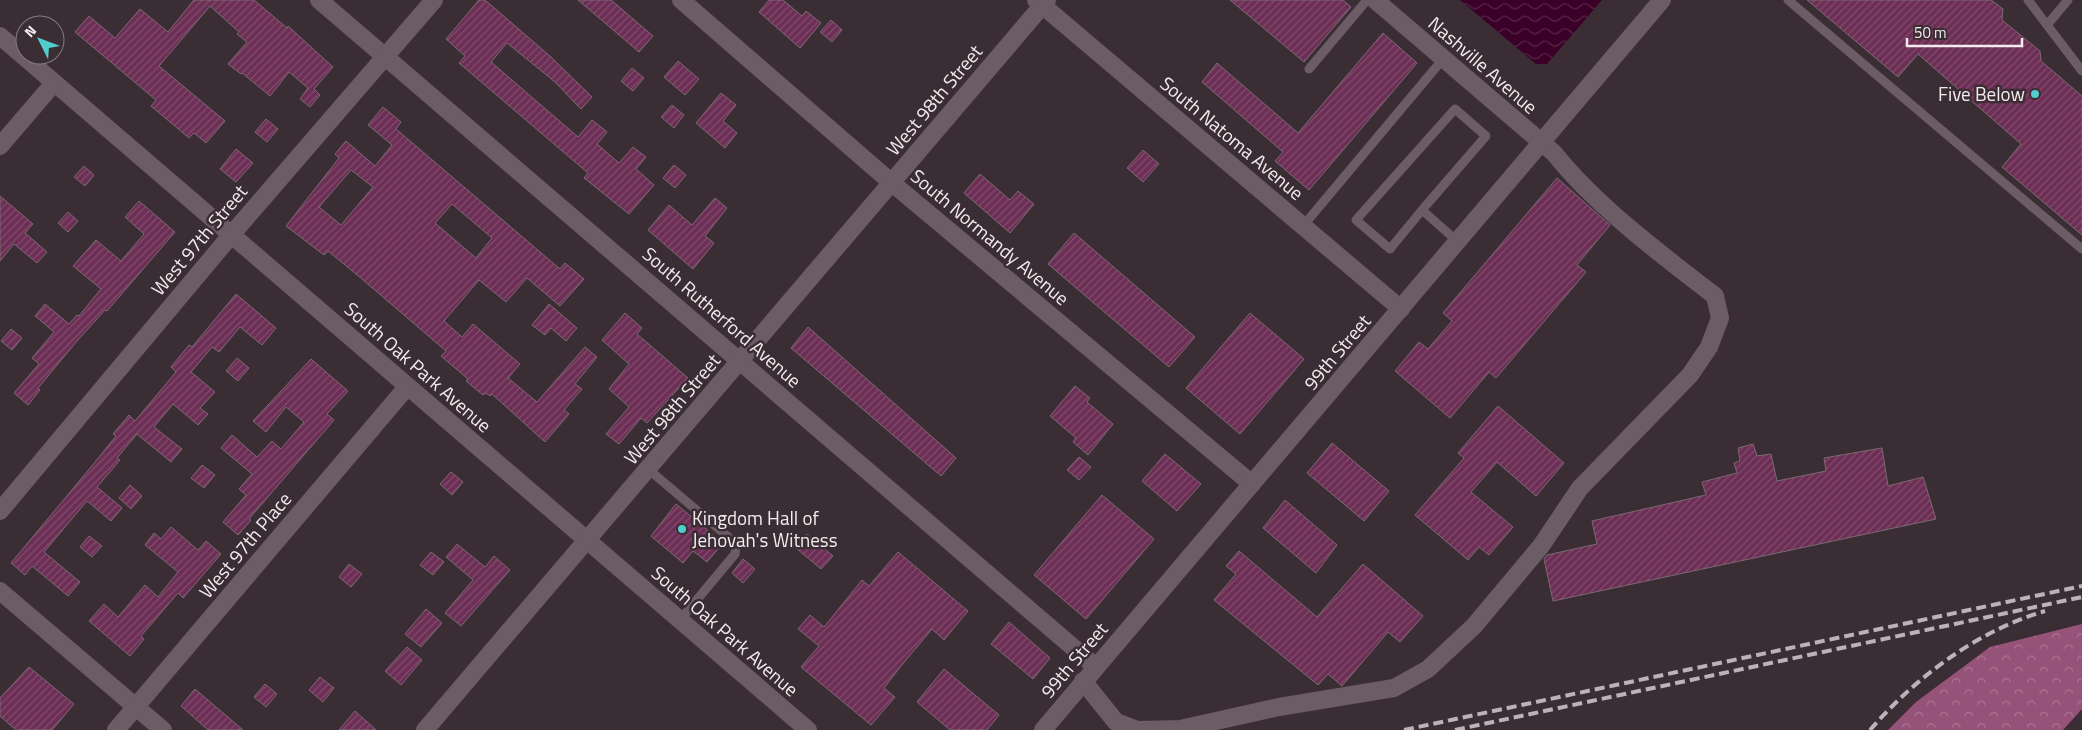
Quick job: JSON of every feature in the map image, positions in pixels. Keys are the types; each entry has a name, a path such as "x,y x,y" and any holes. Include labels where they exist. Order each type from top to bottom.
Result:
{"street":[{"name":"South Rutherford Avenue","path":"319,0 1096,667"},
{"name":"West 97th Street","path":"0,511 232,234 434,0"},
{"name":"South Normandy Avenue","path":"680,0 892,183 1252,484"},
{"name":"Nashville Avenue","path":"1083,681 1116,722 1137,730 1180,730 1279,707 1394,688 1428,669 1474,626 1541,546 1580,488 1690,376 1709,347 1720,318 1715,296 1608,207 1540,142 1375,0"},
{"name":"99th Street","path":"1043,730 1662,0"},
{"name":"West 98th Street","path":"425,730 892,183 1041,2"},
{"name":"South Natoma Avenue","path":"1041,2 1401,309"},
{"name":"South Oak Park Avenue","path":"0,36 808,730"},
{"path":"0,146 54,83"},
{"name":"West 97th Place","path":"116,730 407,387"},
{"path":"0,591 163,730"}],"lane":[{"path":"1309,68 1367,0"},
{"path":"1788,0 2082,249"},
{"path":"2028,0 2082,71"},
{"path":"2047,25 2068,0"},
{"path":"1303,226 1444,59"},
{"path":"1455,109 1486,136 1422,210 1390,249 1356,220 1455,109"},
{"path":"1422,210 1458,242"},
{"path":"648,469 733,541 736,547 734,554 680,620"}],"green space":[{"path":"2082,624 2082,709 2063,730 1888,730 1916,702 1990,647"}],"water":[{"path":"1460,0 1602,0 1547,64 1536,64"}],"building":[{"path":"194,0 254,0 287,28 288,26 333,67 314,89 320,95 310,107 300,99 308,88 289,72 270,96 228,64 247,42 237,34 239,32 210,6 159,66 225,121 206,143 194,133 189,138 151,106 156,100 75,32 89,16 115,38 140,9 168,32"},
{"path":"479,0 485,0 499,12 551,57 592,97 581,109 555,82 507,43 491,62 578,137 592,120 607,132 597,144 619,163 633,147 646,157 636,169 654,185 629,214 584,178 588,173 459,63 465,56 446,39"},
{"path":"578,0 611,0 653,36 639,52"},
{"path":"769,0 783,0 802,16 806,11 821,23 800,48 759,12"},
{"path":"1230,0 1343,0 1351,7 1304,62"},
{"path":"1807,0 1991,0 2003,9 2002,20 2040,51 2041,61 2082,96 2082,235 2002,167 2021,144 1918,54 1898,77"},
{"path":"831,20 842,30 832,42 820,32"},
{"path":"1383,33 1417,63 1309,190 1275,161 1283,152 1202,82 1217,63 1298,133"},
{"path":"678,61 699,79 685,95 664,77"},
{"path":"632,68 644,78 633,91 621,81"},
{"path":"721,93 736,105 723,121 737,133 725,148 696,123"},
{"path":"672,105 684,115 674,128 661,117"},
{"path":"383,107 401,122 396,129 560,269 565,263 584,279 560,306 527,278 506,302 479,280 444,321 462,337 473,324 520,364 508,378 537,402 585,347 597,357 575,384 582,389 564,410 569,414 545,442 492,394 490,396 486,393 483,395 466,381 468,379 441,356 446,351 362,279 328,251 324,255 286,226 339,158 335,154 346,141 375,166 392,145 368,125","holes":["351,170 373,187 341,225 319,207","452,204 492,238 476,258 435,223"]},
{"path":"266,119 278,129 267,142 255,132"},
{"path":"236,149 253,163 236,182 220,169"},
{"path":"1143,150 1159,164 1143,182 1127,168"},
{"path":"674,165 686,175 675,188 663,178"},
{"path":"84,166 94,175 85,186 74,177"},
{"path":"980,174 1010,200 1018,191 1034,204 1010,233 964,193"},
{"path":"1557,178 1610,225 1577,265 1586,272 1496,378 1489,372 1450,418 1395,371 1419,342 1428,349 1452,321 1443,313"},
{"path":"0,196 33,224 25,233 47,252 37,263 14,244 0,261"},
{"path":"715,198 727,208 705,236 714,243 693,269 648,230 669,205 692,225"},
{"path":"139,201 175,232 107,311 105,310 77,341 38,388 40,390 28,405 14,393 39,364 32,358 54,332 35,316 45,304 69,324 77,315 79,316 101,289 73,266 96,240 121,261 144,234 125,217"},
{"path":"68,212 78,221 68,232 58,223"},
{"path":"1074,233 1195,337 1169,367 1048,264"},
{"path":"236,294 276,328 262,345 240,327 219,352 212,347 191,372 215,392 200,408 208,414 198,425 173,404 154,427 182,449 171,462 137,434 117,458 120,460 97,487 122,508 111,521 87,501 44,552 80,582 68,596 32,566 25,575 11,563 116,436 113,434 129,415 135,421 176,372 171,367 189,345 192,347"},
{"path":"549,304 577,328 566,341 551,328 545,335 532,325"},
{"path":"625,313 642,328 637,334 688,378 647,423 641,418 619,444 606,434 629,407 609,389 629,364 602,340"},
{"path":"1250,313 1304,359 1240,434 1186,388"},
{"path":"808,327 956,458 941,476 791,348"},
{"path":"11,329 22,338 12,350 1,341"},
{"path":"237,358 249,368 238,381 226,371"},
{"path":"311,359 348,391 327,414 334,420 249,519 251,520 238,535 223,522 246,495 239,489 252,474 221,448 232,435 257,457 272,441 281,449 304,422 286,407 266,432 253,421"},
{"path":"1075,386 1090,398 1087,402 1113,424 1088,455 1073,442 1076,438 1050,416"},
{"path":"1498,406 1564,463 1536,496 1497,462 1471,492 1513,527 1489,555 1479,547 1468,560 1415,515 1464,458 1458,453"},
{"path":"1332,443 1389,491 1364,521 1307,473"},
{"path":"1753,444 1757,456 1771,454 1777,481 1826,471 1824,458 1882,448 1888,486 1923,477 1936,519 1553,601 1544,559 1547,555 1597,544 1592,521 1706,495 1702,482 1737,473 1734,463 1740,461 1738,448"},
{"path":"1165,454 1201,484 1177,511 1142,481"},
{"path":"1079,457 1091,467 1079,480 1067,470"},
{"path":"202,465 215,475 204,488 191,478"},
{"path":"451,472 463,482 452,495 440,484"},
{"path":"130,485 142,496 131,509 119,498"},
{"path":"1102,495 1154,539 1086,619 1034,575"},
{"path":"1285,500 1337,545 1316,573 1263,528"},
{"name":"Kingdom Hall of Jehovah's Witness","path":"676,504 723,543 707,562 693,551 683,563 651,536"},
{"path":"171,527 198,550 206,541 221,554 183,598 178,593 141,636 144,639 130,656 89,621 104,604 118,617 145,585 158,597 178,572 145,545 154,533 161,539"},
{"path":"807,534 833,556 821,569 796,548"},
{"path":"89,536 102,546 92,557 80,547"},
{"path":"457,544 485,567 494,556 510,570 461,626 445,613 473,580 446,557"},
{"path":"1239,551 1317,617 1363,564 1423,616 1400,642 1388,632 1342,686 1328,674 1318,685 1214,600 1236,574 1226,566"},
{"path":"431,552 444,562 433,575 420,565"},
{"path":"898,552 968,611 944,640 932,629 884,688 895,697 871,725 801,667 819,646 798,629 810,615 824,627 862,580 869,586"},
{"path":"743,559 755,569 743,583 732,573"},
{"path":"349,564 362,574 351,587 339,577"},
{"path":"426,609 442,623 421,647 405,634"},
{"path":"1009,622 1050,658 1033,679 991,644"},
{"path":"407,647 422,660 401,685 385,671"},
{"path":"29,667 74,704 52,730 16,730 0,716 0,698"},
{"path":"944,669 999,715 987,730 950,730 917,702"},
{"path":"320,677 334,688 323,702 309,690"},
{"path":"265,684 277,694 266,707 254,697"},
{"path":"195,689 243,730 208,730 181,706"},
{"path":"355,711 376,730 339,730"}],"railway":[{"path":"1404,730 2082,586"},
{"path":"1455,730 2082,597"},
{"path":"1870,730 1907,692 1949,658 1995,631 2045,611"}],"place":[{"name":"Five Below","path":"2035,94"},
{"name":"Kingdom Hall of Jehovah's Witness","path":"682,529"}]}
